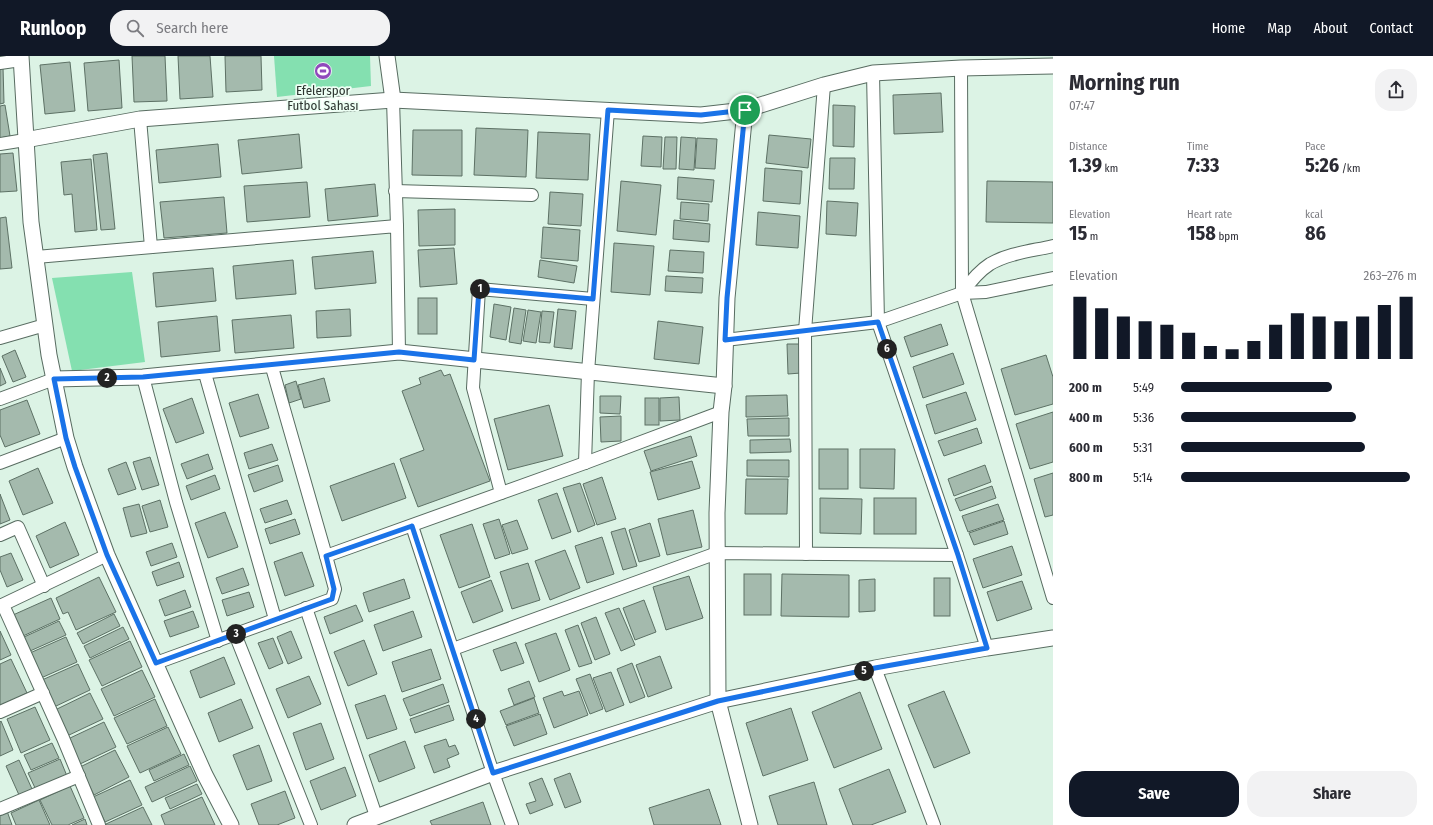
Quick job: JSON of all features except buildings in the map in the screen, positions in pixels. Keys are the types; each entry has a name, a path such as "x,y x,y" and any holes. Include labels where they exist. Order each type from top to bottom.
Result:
{"street":[{"path":"387,56 392,100 397,226 399,352"},
{"path":"0,64 21,58 31,222 45,325 66,438 107,555 205,775 231,825"},
{"path":"0,144 140,119 392,100 701,115 745,110 824,85 873,74 961,68 1053,66"},
{"path":"961,68 962,293 1053,598"},
{"path":"873,74 878,322 958,555 987,648"},
{"path":"806,554 805,331 824,85"},
{"path":"585,463 588,372 608,110"},
{"path":"745,110 727,298 724,386 721,412 717,513 718,701 750,825"},
{"path":"140,119 151,247"},
{"path":"395,191 532,195"},
{"path":"36,257 397,226"},
{"path":"962,293 972,279 989,265 1005,257 1053,246"},
{"path":"725,340 878,322 962,293 986,292 1053,278"},
{"path":"501,493 473,388 479,289 593,299"},
{"path":"0,338 45,325"},
{"path":"0,399 54,379 143,377 399,352 724,386"},
{"path":"156,663 332,599 334,589 326,556 271,364"},
{"path":"204,370 275,619"},
{"path":"143,377 176,502 218,641"},
{"path":"326,556 585,463 721,412"},
{"path":"0,463 66,438"},
{"path":"412,526 493,773 512,825"},
{"path":"0,535 18,527 44,586"},
{"path":"453,649 718,553 958,555"},
{"path":"99,825 43,693 1,606 107,555"},
{"path":"306,608 376,816"},
{"path":"235,634 311,825"},
{"path":"354,825 493,773 718,701 875,668 1053,638"},
{"path":"875,668 934,825"},
{"path":"0,712 43,693"},
{"path":"0,809 79,776"}],"green space":[{"name":"Efelerspor Futbol Sahası","path":"274,56 370,56 371,86 277,97"},
{"path":"132,272 145,362 72,371 52,278"}],"place":[{"name":"Efelerspor Futbol Sahası","path":"323,71"}],"route":[{"path":"608,110 701,115 745,110 727,298 725,340 878,322 958,555 987,648 875,668 718,701 645,723 493,773 412,526 326,556 334,589 332,599 156,663 107,555 75,467 66,438 54,379 143,377 399,352 474,360 479,289 593,299 608,110"}]}
